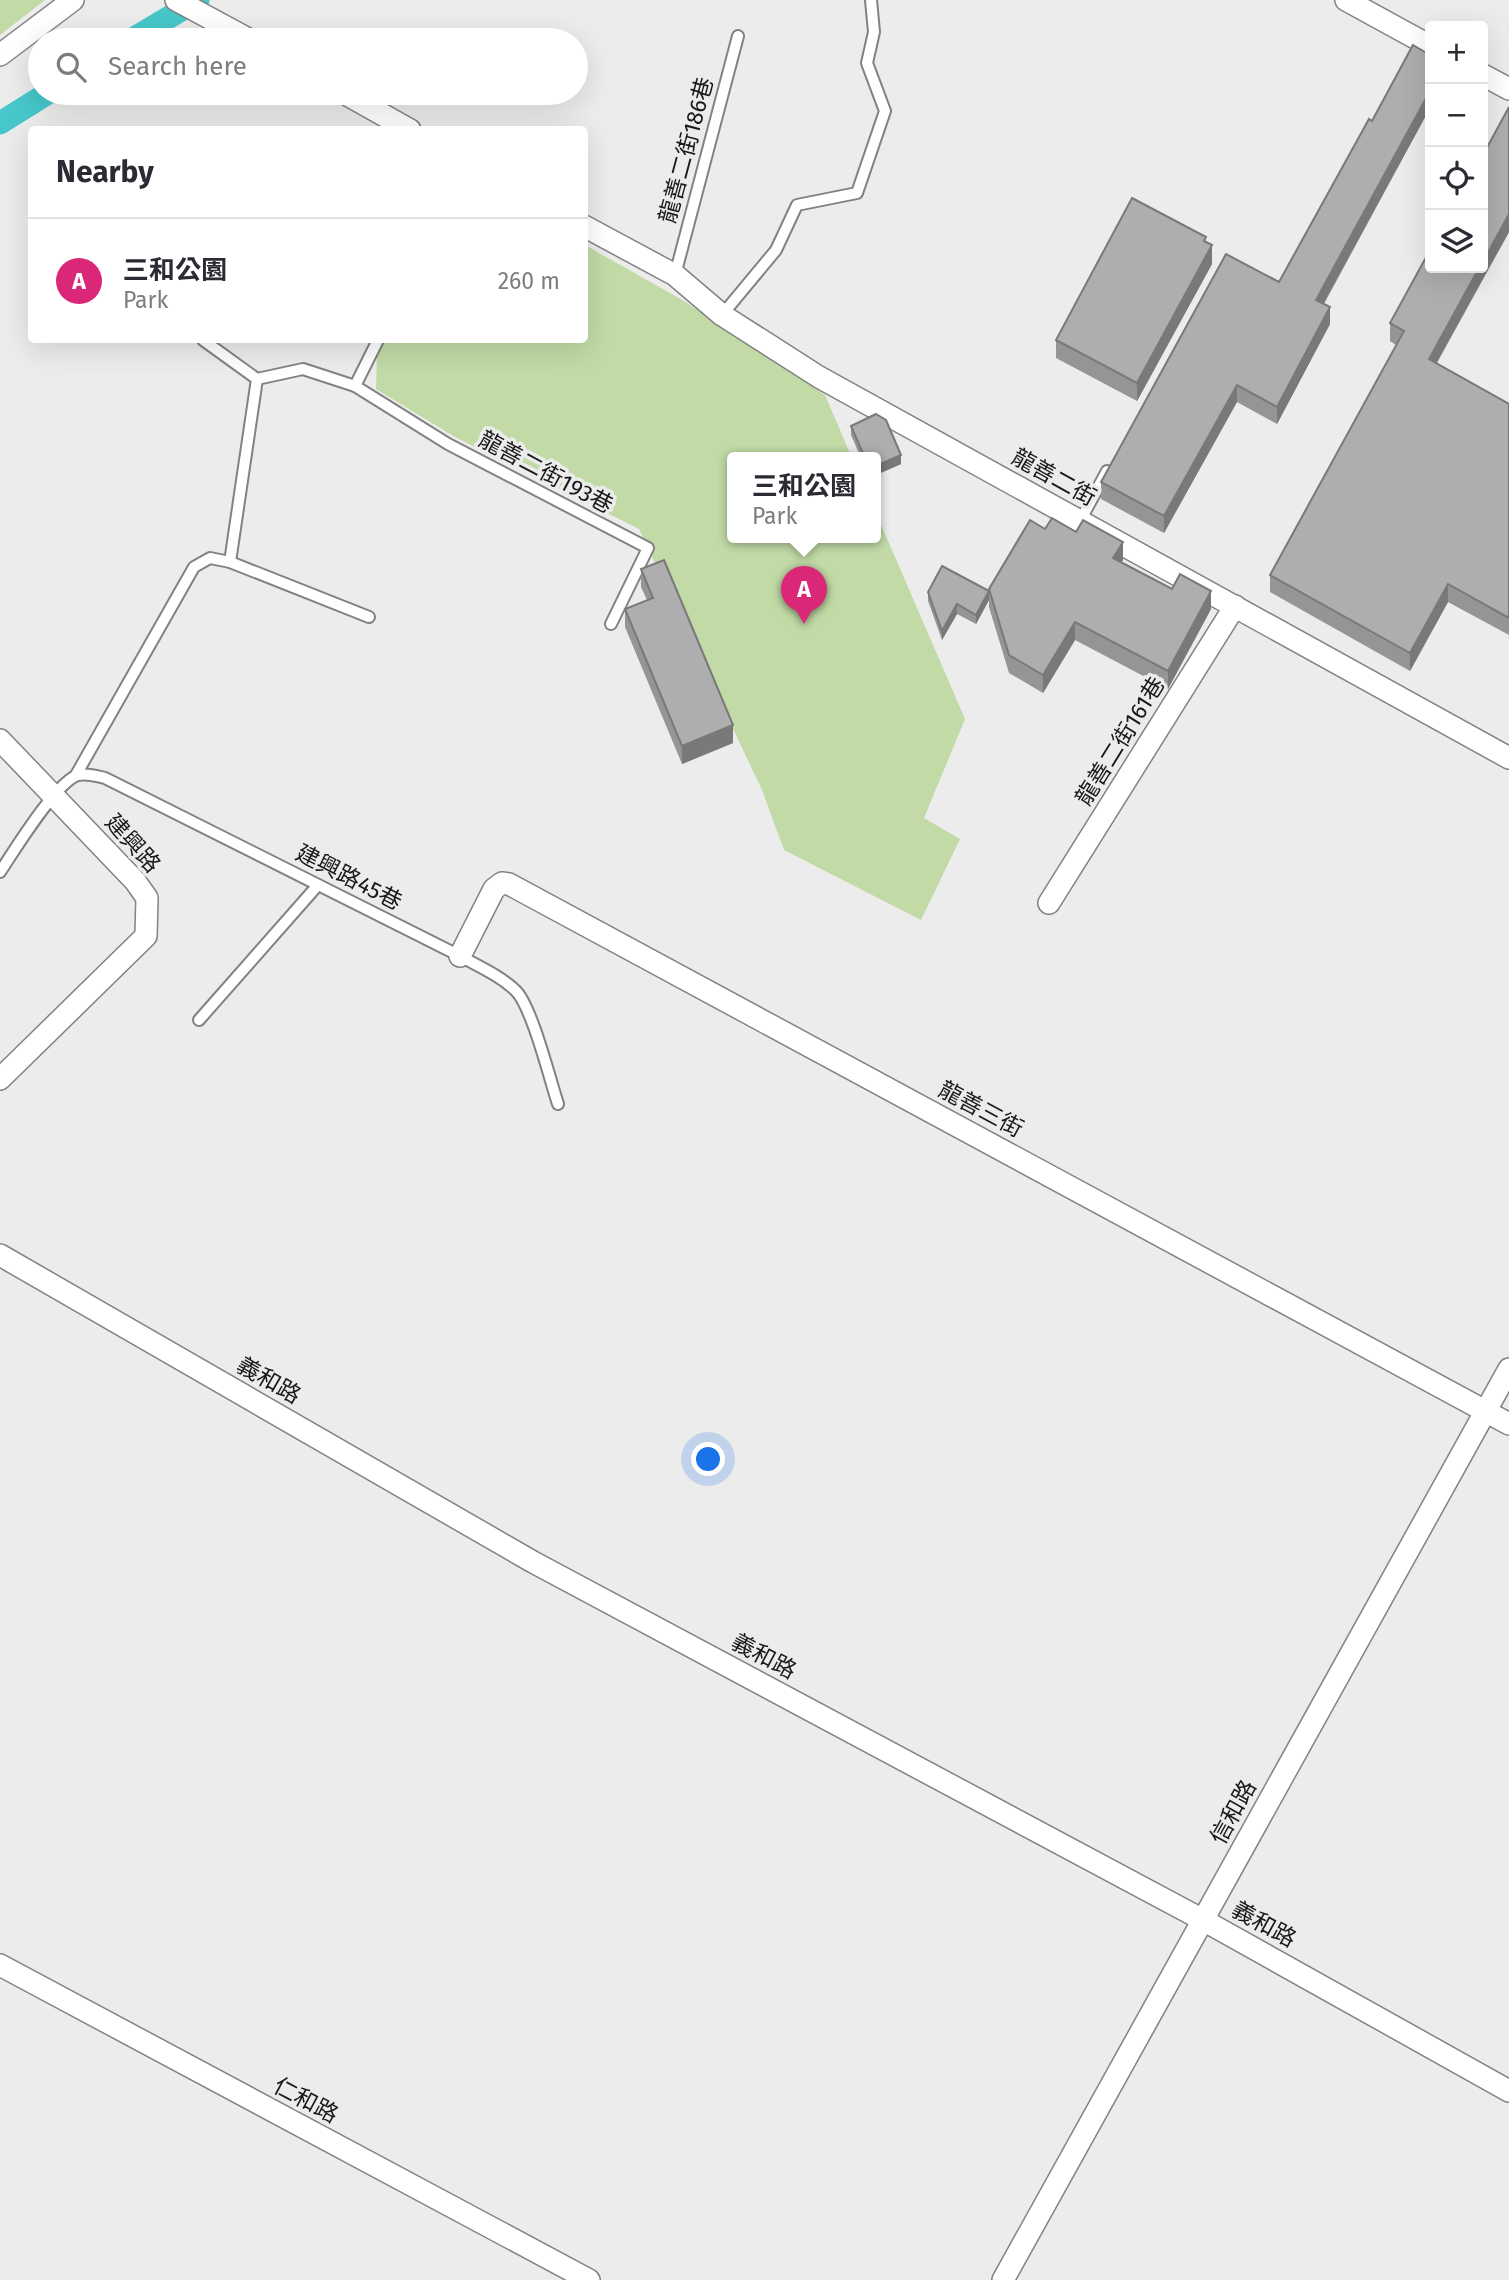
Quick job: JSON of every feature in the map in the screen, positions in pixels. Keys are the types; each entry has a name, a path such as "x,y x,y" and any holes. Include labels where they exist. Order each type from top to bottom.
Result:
{"street":[{"path":"36,28 73,0"},
{"path":"1346,0 1425,43"},
{"path":"184,4 228,28"},
{"path":"0,55 28,34"},
{"path":"1488,78 1509,89"},
{"path":"366,105 404,126"},
{"name":"龍善二街","path":"588,228 675,275 722,315 819,377 1509,758"},
{"name":"龍善二街161巷","path":"1049,903 1235,606"},
{"name":"建興路","path":"0,1079 146,936 147,898 135,881 53,796 3,750"},
{"name":"龍善三街","path":"460,956 494,889 502,883 509,884 1509,1424"},
{"name":"義和路","path":"0,1255 533,1562 1203,1920 1509,2091"},
{"name":"信和路","path":"1003,2280 1509,1368"},
{"name":"仁和路","path":"0,1965 589,2280"}],"lane":[{"path":"722,315 776,250 797,205 857,193 885,111 867,62 874,32 871,0"},
{"name":"龍善二街186巷","path":"675,275 738,36"},
{"path":"207,343 257,379 230,562"},
{"path":"355,386 376,343"},
{"name":"龍善二街193巷","path":"257,379 303,369 355,386 447,444 648,548 611,624"},
{"path":"1080,521 1113,460"},
{"path":"0,872 53,796 76,775 194,567 210,558 230,562 369,617"},
{"name":"建興路45巷","path":"76,775 105,778 499,978 517,992 527,1009 558,1104"},
{"path":"199,1020 318,885"}],"green space":[{"path":"0,0 45,0 0,35"},
{"path":"588,247 684,301 825,395 849,452 727,452 727,543 881,543 881,525 965,719 924,818 960,839 921,920 784,850 762,790 639,529 455,437 376,389 377,351 382,343 588,343"}],"building":[{"path":"1413,45 1425,52 1425,100 1316,300 1330,307 1277,407 1237,385 1164,516 1101,482 1226,254 1279,282 1369,119 1372,121"},
{"path":"1509,107 1509,214 1488,253 1488,147"},
{"path":"1132,198 1206,237 1204,241 1212,245 1137,383 1056,340"},
{"path":"1425,259 1425,273 1476,273 1429,359 1509,404 1509,618 1448,584 1410,653 1270,575 1404,331 1390,323"},
{"path":"876,414 886,420 901,455 881,464 881,452 862,452 851,426"},
{"path":"1052,518 1076,532 1083,520 1123,542 1113,558 1172,589 1180,574 1211,591 1168,671 1075,622 1043,675 1009,655 989,589 1030,520 1045,529"},
{"path":"664,560 733,725 682,746 625,609 653,598 641,569"},
{"path":"942,566 989,591 976,615 957,604 942,631 928,592"}],"waterway":[{"path":"151,28 198,0"},
{"path":"0,123 29,105"}],"place":[{"name":"三和公園","path":"804,624"}]}
